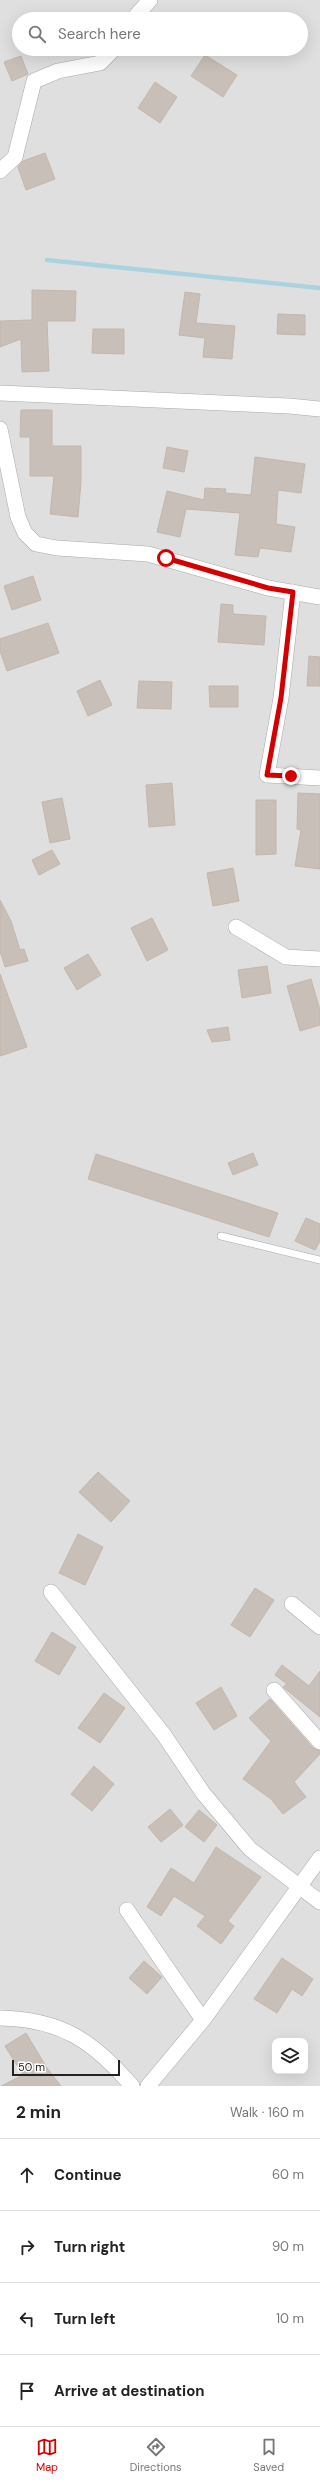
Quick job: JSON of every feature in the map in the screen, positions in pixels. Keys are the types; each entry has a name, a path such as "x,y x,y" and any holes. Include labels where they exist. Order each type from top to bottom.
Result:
{"street":[{"path":"139,12 150,0"},
{"path":"0,170 15,156 34,81 58,71 100,63 107,56"},
{"path":"0,393 289,406 320,409"},
{"path":"0,429 18,517 25,534 36,544 56,548 148,554 268,588 320,597"},
{"path":"293,592 281,698 267,775 320,778"},
{"path":"236,927 286,957 320,959"},
{"path":"51,1592 164,1735 203,1793 250,1849 320,1902"},
{"path":"292,1604 320,1627"},
{"path":"274,1690 320,1742"},
{"path":"148,2086 203,2020 300,1888 320,1858"},
{"path":"128,1910 203,2020"},
{"path":"0,2018 46,2022 73,2035 99,2052 132,2086"}],"lane":[{"path":"221,1236 320,1260"}],"shaded area":[{"path":"0,0 320,0 320,2086 0,2086"}],"building":[{"path":"21,56 28,74 12,81 4,62"},
{"path":"204,56 237,75 223,97 191,76"},
{"path":"155,82 177,97 160,123 138,108"},
{"path":"45,153 55,179 26,190 18,167 23,161"},
{"path":"32,290 76,291 75,321 47,321 49,371 22,372 21,339 0,347 0,321 32,320"},
{"path":"185,292 200,294 196,323 235,326 232,359 203,357 205,338 179,335"},
{"path":"278,314 305,315 305,335 277,334"},
{"path":"93,329 124,329 124,354 92,353"},
{"path":"21,410 52,410 52,446 81,446 81,482 78,517 50,514 54,476 30,476 30,437 20,437"},
{"path":"167,447 188,451 184,472 163,468"},
{"path":"255,457 305,464 301,493 278,490 276,524 295,527 291,552 260,548 258,557 235,555 240,513 186,509 180,537 157,532 167,491 204,500 205,488 226,489 225,493 251,495"},
{"path":"33,576 41,600 12,610 4,586"},
{"path":"221,604 233,605 233,614 266,616 264,645 218,642"},
{"path":"48,623 59,653 7,671 0,651 0,639"},
{"path":"309,656 320,657 320,686 307,686"},
{"path":"100,680 112,705 88,716 77,691"},
{"path":"139,681 172,682 171,709 137,708"},
{"path":"209,686 238,686 238,707 210,707"},
{"path":"172,783 175,825 149,827 146,785"},
{"path":"298,793 320,794 320,869 295,866 301,830 297,829"},
{"path":"62,798 70,839 50,843 42,802"},
{"path":"256,800 276,800 276,854 256,855"},
{"path":"52,850 60,864 39,875 32,860"},
{"path":"233,868 239,901 213,906 207,873"},
{"path":"0,900 11,921 20,950 24,949 28,961 5,967 0,951"},
{"path":"152,918 168,950 147,961 131,928"},
{"path":"88,954 101,975 77,990 64,968"},
{"path":"267,966 271,993 242,998 238,970"},
{"path":"0,974 27,1047 0,1056"},
{"path":"311,979 320,1010 320,1025 300,1031 287,986"},
{"path":"228,1027 230,1040 212,1042 207,1030"},
{"path":"253,1153 258,1165 233,1175 228,1163"},
{"path":"96,1154 278,1213 269,1237 88,1179"},
{"path":"306,1218 320,1224 320,1241 315,1250 295,1241"},
{"path":"98,1472 130,1501 111,1522 79,1492"},
{"path":"78,1534 103,1547 85,1585 59,1573"},
{"path":"255,1588 274,1600 250,1637 231,1625"},
{"path":"52,1632 76,1647 59,1675 35,1661"},
{"path":"282,1665 309,1686 320,1671 320,1717 283,1687 287,1684 275,1675"},
{"path":"221,1687 237,1716 214,1730 196,1703"},
{"path":"104,1693 125,1708 100,1743 78,1728"},
{"path":"270,1699 313,1748 320,1751 320,1754 294,1782 306,1797 283,1814 271,1799 243,1779 271,1741 249,1718"},
{"path":"94,1766 114,1784 92,1811 71,1794"},
{"path":"170,1809 183,1825 161,1842 148,1827"},
{"path":"199,1810 217,1825 204,1842 185,1827"},
{"path":"216,1847 261,1877 228,1921 234,1926 221,1944 197,1926 205,1916 174,1896 161,1916 147,1907 171,1868 194,1883"},
{"path":"282,1958 313,1979 302,1996 292,1989 277,2013 254,1999"},
{"path":"144,1961 162,1977 147,1994 129,1978"},
{"path":"26,2033 47,2068 61,2086 1,2086 23,2075 5,2046"}],"waterway":[{"path":"47,260 320,288"}],"route":[{"path":"166,558 268,588 293,592 281,698 267,775 291,776"}]}
